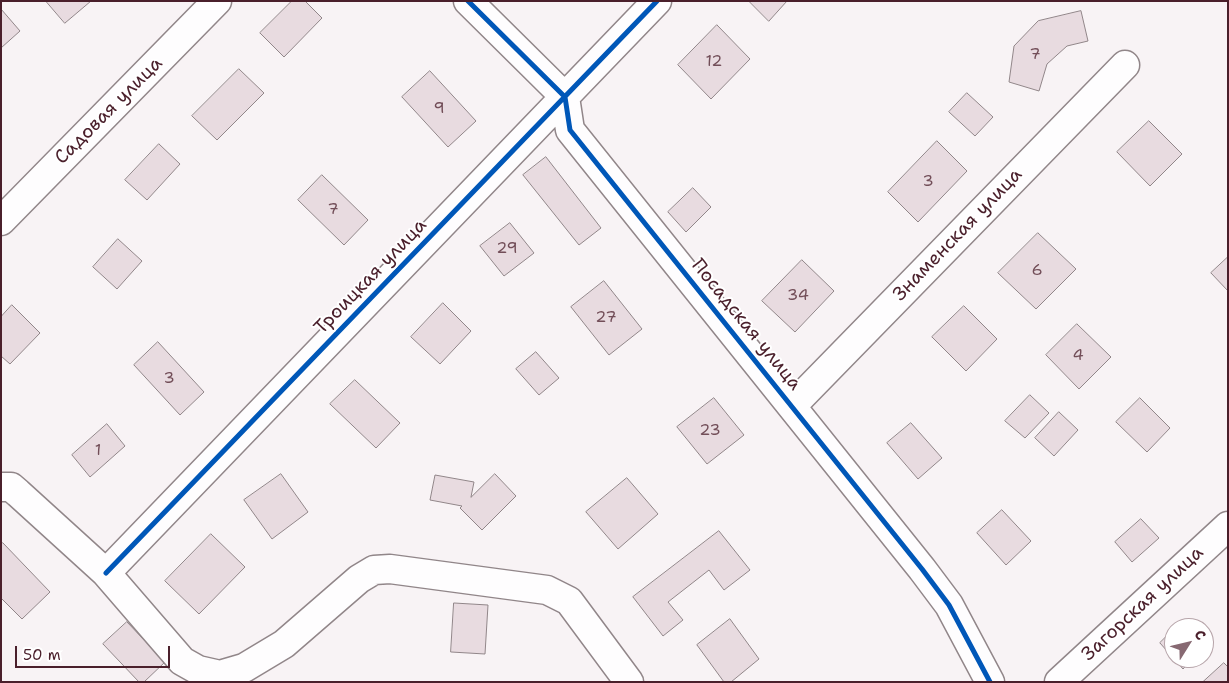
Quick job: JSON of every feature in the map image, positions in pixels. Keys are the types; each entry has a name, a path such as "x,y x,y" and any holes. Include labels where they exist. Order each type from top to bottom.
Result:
{"street":[{"name":"Садовая улица","path":"1,221 217,1"},
{"path":"468,1 565,97"},
{"name":"Троицкая улица","path":"106,573 657,1"},
{"name":"Знаменская улица","path":"792,406 1125,65"},
{"name":"Посадская улица","path":"565,97 570,130 922,569 949,605 990,682"},
{"path":"1,487 11,487 18,492 106,573 182,661 198,670 220,675 244,668 284,644 359,579 374,570 390,569 548,590 569,601 629,682"},
{"name":"Загорская улица","path":"1059,682 1228,526"}],"building":[{"path":"46,1 91,1 65,23"},
{"path":"292,1 305,1 322,18 284,57 260,33"},
{"path":"749,1 787,1 769,21"},
{"path":"1,9 20,31 1,48"},
{"path":"1081,11 1088,41 1067,46 1047,64 1039,91 1009,82 1014,46 1038,21"},
{"path":"717,25 750,59 711,99 678,65"},
{"path":"239,69 264,93 217,140 192,116"},
{"path":"430,71 476,121 448,147 402,97"},
{"path":"967,93 993,117 975,136 949,112"},
{"path":"1149,121 1182,154 1150,186 1117,152"},
{"path":"937,141 967,171 918,222 888,192"},
{"path":"159,144 180,164 147,200 125,180"},
{"path":"546,157 601,228 579,245 523,175"},
{"path":"322,175 368,220 344,245 298,200"},
{"path":"693,188 711,207 686,232 668,212"},
{"path":"510,223 534,253 504,276 480,246"},
{"path":"1038,233 1076,269 1036,309 998,273"},
{"path":"118,239 142,261 117,289 93,267"},
{"path":"1228,257 1228,291 1211,273"},
{"path":"802,260 834,291 795,332 762,301"},
{"path":"604,281 642,329 609,355 571,307"},
{"path":"443,303 471,331 440,364 411,337"},
{"path":"12,305 40,333 10,364 1,356 1,317"},
{"path":"964,306 997,339 966,371 932,337"},
{"path":"1077,324 1111,357 1079,389 1046,355"},
{"path":"158,342 204,392 180,415 134,365"},
{"path":"536,352 559,378 539,395 516,369"},
{"path":"355,380 400,423 376,448 330,404"},
{"path":"1030,395 1049,413 1025,438 1005,421"},
{"path":"714,398 744,435 707,464 677,427"},
{"path":"1140,398 1170,428 1147,452 1116,422"},
{"path":"1059,412 1078,430 1054,456 1035,438"},
{"path":"911,423 942,458 918,479 887,443"},
{"path":"107,424 125,446 90,477 72,455"},
{"path":"281,474 308,512 272,539 244,500"},
{"path":"495,474 516,496 482,530 460,508 462,506 430,500 435,475 474,482 471,497"},
{"path":"627,478 658,514 618,549 586,512"},
{"path":"1002,510 1031,541 1006,565 977,533"},
{"path":"1141,519 1159,538 1132,562 1115,542"},
{"path":"719,531 750,570 724,590 709,570 668,602 683,620 663,636 633,597"},
{"path":"211,534 245,567 199,614 165,581"},
{"path":"3,543 50,592 22,619 1,598 1,544"},
{"path":"454,603 488,605 485,654 451,652"},
{"path":"730,619 759,659 731,682 724,682 697,645"},
{"path":"127,622 165,662 144,682 139,682 103,644"},
{"path":"1164,639 1164,648 1160,643"},
{"path":"1224,663 1228,667 1228,682 1203,682"}],"cycle path":[{"path":"468,1 565,97 570,130 922,569 949,605 990,682"},
{"path":"106,573 657,1"}]}
